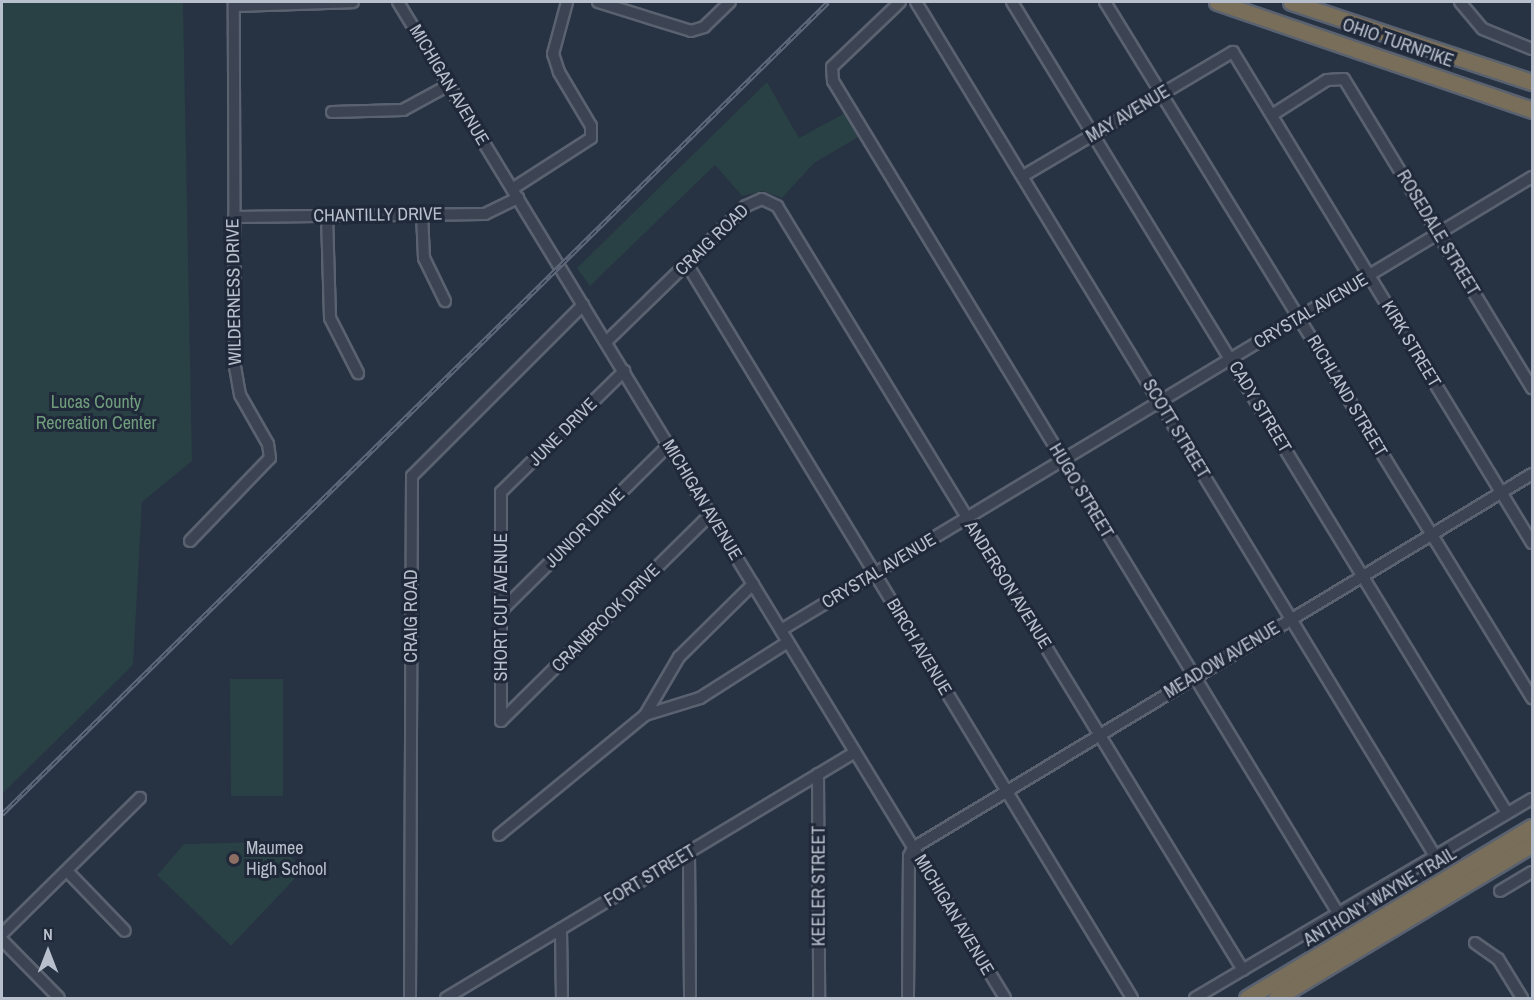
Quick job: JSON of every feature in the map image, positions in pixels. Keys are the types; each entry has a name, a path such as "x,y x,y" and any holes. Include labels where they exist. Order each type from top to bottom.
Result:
{"highway":[{"name":"OHIO TURNPIKE","path":"1217,2 1533,110"},
{"name":"OHIO TURNPIKE","path":"1292,2 1533,82"},
{"name":"ANTHONY WAYNE TRAIL","path":"1247,999 1533,827"},
{"name":"ANTHONY WAYNE TRAIL","path":"1276,999 1533,844"}],"street":[{"path":"234,4 353,2"},
{"name":"MICHIGAN AVENUE","path":"398,2 1005,999"},
{"name":"CHANTILLY DRIVE","path":"234,217 485,214 591,138 591,126 555,63 554,43 567,2"},
{"path":"598,2 691,31 704,27 730,2"},
{"name":"HUGO STREET","path":"900,2 832,67 832,81 1338,913"},
{"name":"SCOTT STREET","path":"916,2 1435,856"},
{"name":"CADY STREET","path":"1012,2 1507,813"},
{"name":"RICHLAND STREET","path":"1105,2 1533,698"},
{"path":"1460,2 1483,29 1533,49"},
{"name":"WILDERNESS DRIVE","path":"190,541 270,458 268,444 236,382 234,4"},
{"name":"MAY AVENUE","path":"1023,176 1233,52"},
{"name":"KIRK STREET","path":"1233,52 1533,543"},
{"name":"ROSEDALE STREET","path":"1272,115 1327,80 1344,79 1533,388"},
{"path":"332,112 403,110 449,85"},
{"name":"CRYSTAL AVENUE","path":"781,630 1533,177"},
{"name":"CRAIG ROAD","path":"606,342 746,206 756,200 771,201"},
{"name":"ANDERSON AVENUE","path":"771,201 777,206 1243,970"},
{"path":"422,214 424,258 445,301"},
{"path":"327,216 330,318 358,373"},
{"name":"BIRCH AVENUE","path":"687,264 1132,999"},
{"name":"CRAIG ROAD","path":"410,999 412,476 584,305"},
{"name":"JUNE DRIVE","path":"501,492 624,371"},
{"name":"JUNIOR DRIVE","path":"501,610 669,445"},
{"name":"MEADOW AVENUE","path":"913,848 1533,474"},
{"name":"SHORT CUT AVENUE","path":"501,492 501,721"},
{"name":"CRANBROOK DRIVE","path":"501,721 711,514"},
{"path":"499,836 645,715 679,657 753,584"},
{"path":"645,715 700,698 788,642"},
{"name":"FORT STREET","path":"446,999 855,752"},
{"name":"KEELER STREET","path":"818,774 819,999"},
{"path":"2,934 140,798"},
{"path":"1195,999 1533,799"},
{"path":"908,999 909,856 913,848"},
{"path":"689,852 690,999"},
{"path":"67,871 125,931"},
{"path":"1500,891 1533,872"},
{"path":"561,929 562,999"},
{"path":"2,940 59,999"},
{"path":"1475,943 1498,959 1522,999"}],"green space":[{"name":"Lucas County Recreation Center","path":"2,2 183,2 192,461 142,502 133,665 2,794"},
{"path":"767,82 799,138 845,113 860,136 814,163 782,198 763,191 742,196 715,165 590,286 577,268"},
{"path":"230,679 283,679 283,796 231,796"},
{"path":"264,842 287,852 302,871 231,946 157,875 184,844"}],"railway":[{"path":"2,814 828,2"}],"place":[{"name":"Maumee High School","path":"234,859"}]}
